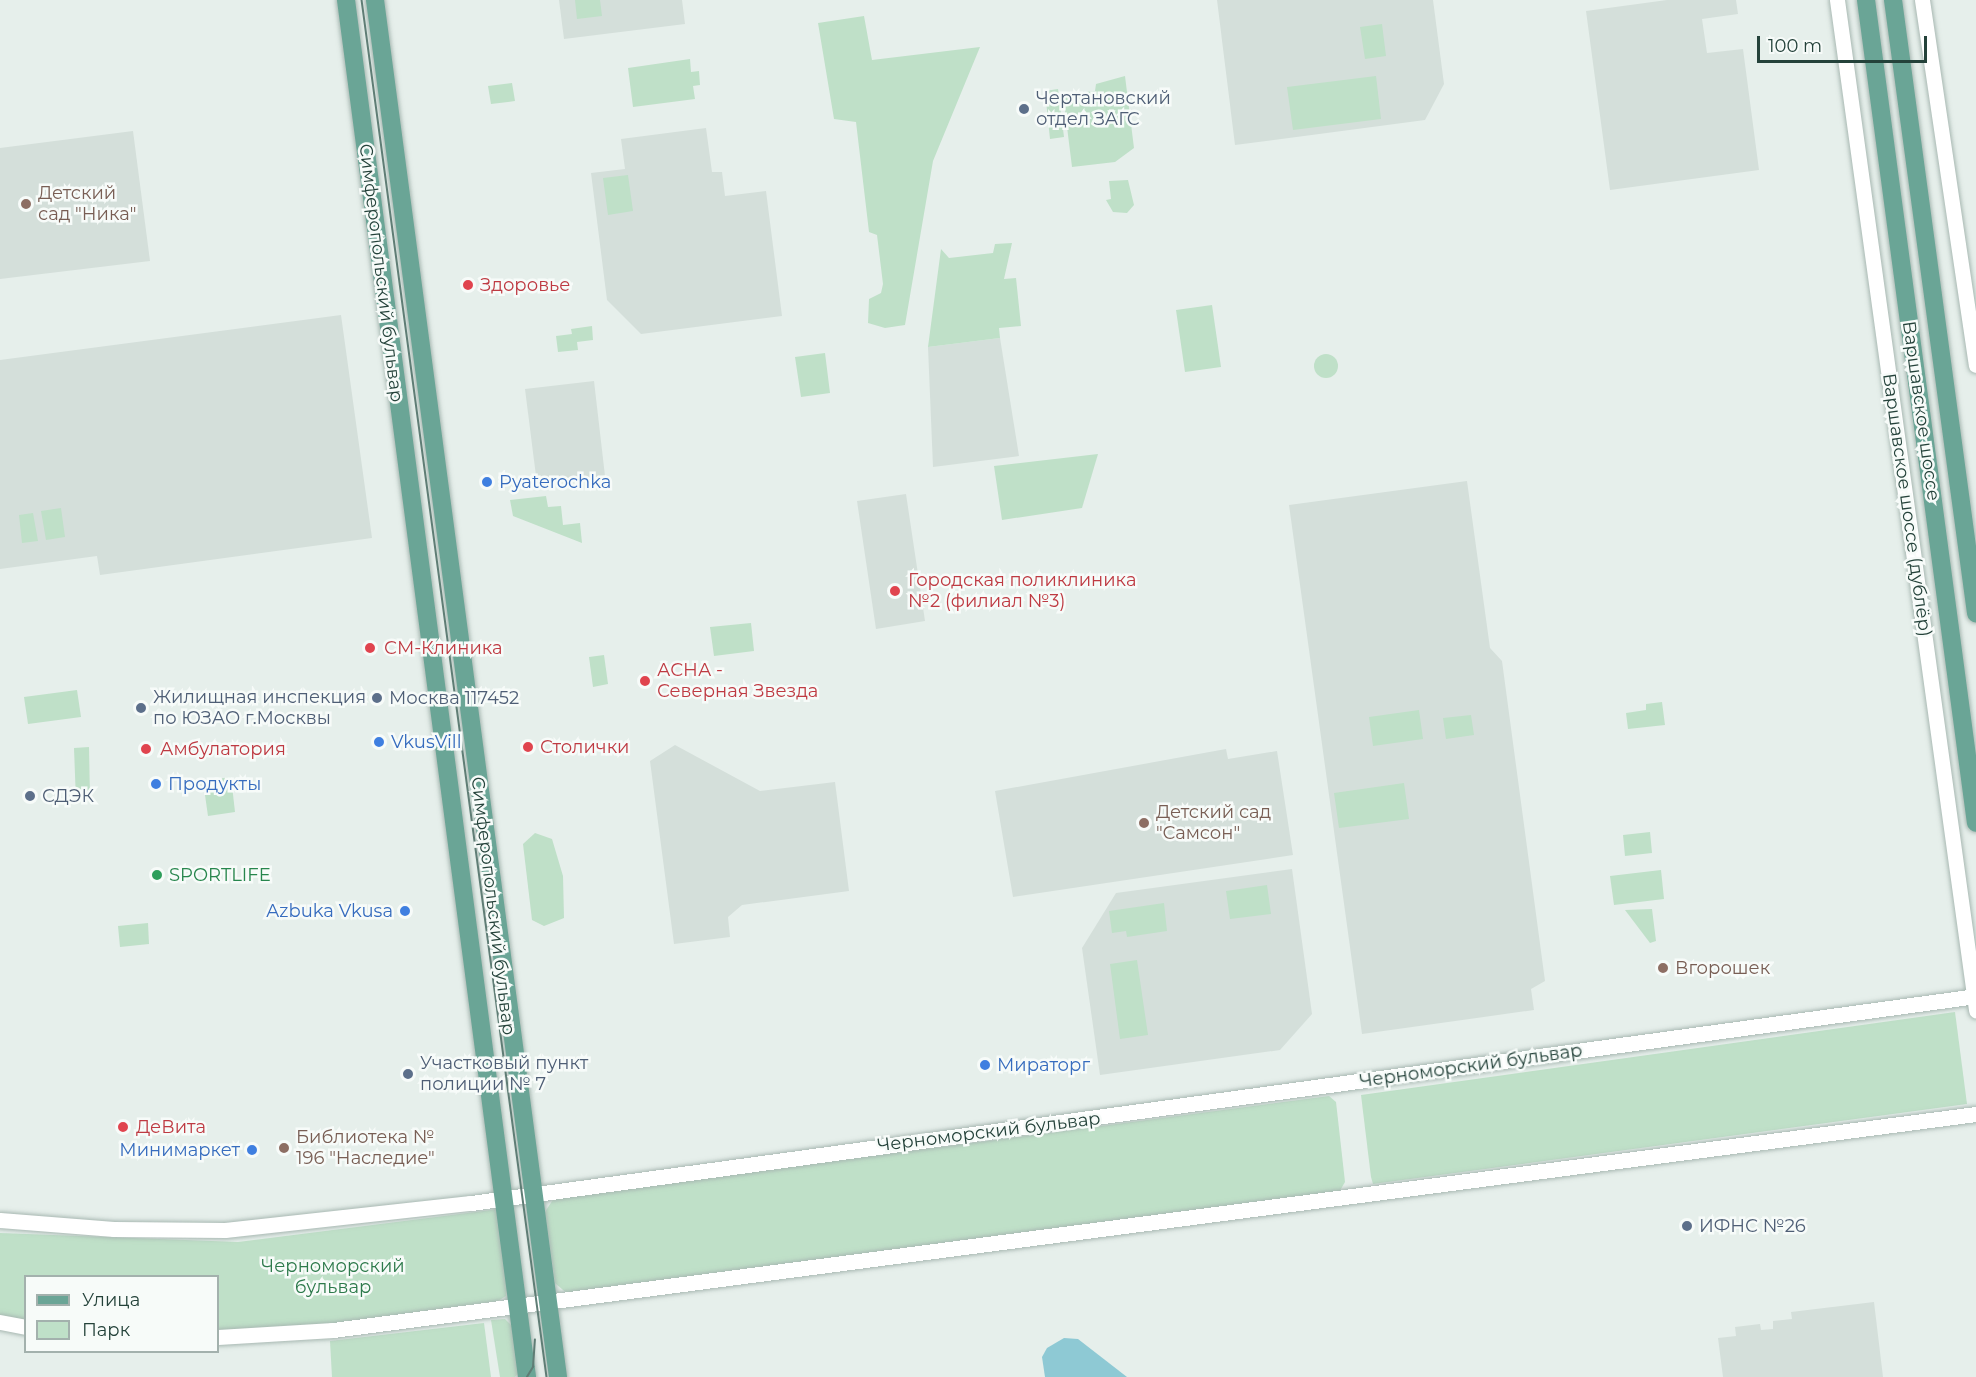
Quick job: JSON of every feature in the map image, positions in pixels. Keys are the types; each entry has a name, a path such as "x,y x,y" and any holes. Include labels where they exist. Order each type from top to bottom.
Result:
{"main road":[{"name":"Симферопольский бульвар","path":"346,0 415,546 527,1377"},
{"name":"Симферопольский бульвар","path":"375,0 532,1196 558,1377"},
{"name":"Варшавское шоссе","path":"1866,0 1976,823"},
{"name":"Варшавское шоссе","path":"1893,0 1976,613"},
{"path":"415,546 447,542"}],"street":[{"name":"Варшавское шоссе (дублёр)","path":"1837,0 1975,1001"},
{"path":"1923,0 1976,365"},
{"name":"Черноморский бульвар","path":"0,1220 114,1229 225,1230 532,1196 1975,1001"},
{"path":"219,1337 333,1330 1976,1114"},
{"path":"0,1322 24,1327"}],"shaded area":[{"path":"559,0 682,0 685,24 564,39"},
{"path":"1217,0 1433,0 1444,84 1425,120 1235,145"},
{"path":"1667,0 1736,0 1738,14 1702,19 1707,53 1743,49 1759,170 1610,190 1586,11"},
{"path":"706,128 712,172 722,172 725,196 766,191 782,316 641,334 607,300 591,173 625,169 621,139"},
{"path":"133,131 150,261 0,279 0,148"},
{"path":"341,315 372,538 100,575 97,556 0,569 0,360"},
{"path":"1000,338 1019,456 933,467 928,347"},
{"path":"594,381 605,476 537,484 525,389"},
{"path":"1467,481 1490,648 1502,661 1545,981 1531,989 1534,1010 1362,1034 1289,505"},
{"name":"Городская поликлиника №2 (филиал №3)","path":"906,494 925,621 876,629 857,501"},
{"path":"675,745 760,791 835,782 849,891 742,905 728,917 730,937 674,944 650,761"},
{"name":"Детский сад \"Самсон\"","path":"1226,749 1228,759 1277,751 1293,855 1013,897 995,791"},
{"path":"1292,869 1312,1014 1280,1050 1100,1075 1082,948 1116,893"},
{"path":"1874,1302 1883,1377 1723,1377 1718,1338 1736,1336 1735,1327 1760,1324 1761,1330 1773,1329 1773,1321 1792,1319 1791,1312"}],"green space":[{"path":"575,0 600,0 602,16 577,19"},
{"path":"864,16 872,60 980,47 933,161 905,325 885,328 868,323 869,299 881,293 883,284 877,235 869,232 856,122 834,119 818,23"},
{"path":"1382,24 1386,56 1365,59 1360,27"},
{"path":"690,59 691,72 699,71 700,85 693,86 695,99 633,107 628,68"},
{"path":"1125,76 1134,148 1115,162 1072,167 1063,95 1095,91 1096,84"},
{"path":"1376,76 1381,119 1293,130 1287,87"},
{"path":"512,83 515,101 491,104 488,86"},
{"path":"1058,89 1064,137 1050,139 1045,91"},
{"path":"628,175 633,211 608,215 603,178"},
{"path":"1128,180 1134,205 1127,213 1113,212 1106,200 1111,199 1109,181"},
{"path":"1012,243 1004,279 1016,278 1021,326 999,328 1000,338 928,347 941,249 949,258 993,253 995,244"},
{"path":"1212,305 1221,367 1185,372 1176,310"},
{"path":"592,326 593,340 577,342 578,350 558,352 556,336 572,334 571,329"},
{"path":"825,353 830,393 801,397 795,357"},
{"path":"1326,354 1331,355 1337,361 1337,371 1331,377 1326,378 1321,377 1315,371 1314,366 1315,361 1321,355"},
{"path":"1098,454 1082,508 1002,520 994,466"},
{"path":"546,496 548,507 561,506 563,525 580,523 582,543 513,516 510,500"},
{"path":"61,508 65,537 46,540 41,511"},
{"path":"33,513 38,541 22,543 19,515"},
{"path":"751,623 754,651 714,656 710,627"},
{"path":"604,655 608,684 593,687 589,657"},
{"path":"77,690 81,717 28,724 24,697"},
{"path":"1662,702 1665,725 1628,729 1626,713 1646,710 1646,704"},
{"path":"1419,710 1423,739 1373,746 1369,717"},
{"path":"1471,715 1474,735 1446,739 1443,718"},
{"path":"89,747 90,798 76,801 74,748"},
{"path":"231,777 235,812 208,816 203,781"},
{"path":"1404,783 1409,819 1339,828 1334,793"},
{"path":"1650,832 1652,853 1625,856 1623,835"},
{"path":"535,833 552,839 563,876 564,918 544,926 532,920 523,844"},
{"path":"1661,870 1664,899 1614,905 1610,876"},
{"path":"1267,885 1271,914 1230,919 1226,891"},
{"path":"1164,903 1167,931 1127,937 1126,931 1112,933 1109,911"},
{"path":"1652,909 1656,941 1650,943 1625,910"},
{"path":"148,923 149,944 120,947 118,926"},
{"path":"1137,960 1148,1035 1120,1039 1110,964"},
{"path":"1955,1012 1967,1104 1373,1184 1361,1095"},
{"path":"1329,1096 1336,1102 1345,1182 1338,1194 570,1296 555,1283 545,1212 554,1198"},
{"name":"Черноморский бульвар","path":"499,1209 508,1284 506,1296 498,1301 332,1324 219,1331 219,1275 24,1275 24,1321 0,1316 0,1233 238,1242"},
{"path":"505,1319 513,1327 519,1372 515,1377 500,1377 491,1320"},
{"path":"484,1323 491,1377 332,1377 330,1341"}],"water":[{"path":"1064,1338 1078,1339 1127,1377 1045,1377 1042,1357 1047,1348"}],"tram line":[{"path":"362,0 547,1377"},
{"path":"527,1377 533,1367 535,1340"}],"place":[{"name":"Чертановский отдел ЗАГС","path":"1024,109"},
{"name":"Детский сад \"Ника\"","path":"26,204"},
{"name":"Здоровье","path":"468,285"},
{"name":"Pyaterochka","path":"487,482"},
{"name":"Городская поликлиника №2 (филиал №3)","path":"895,591"},
{"name":"СМ-Клиника","path":"370,648"},
{"name":"АСНА - Северная Звезда","path":"645,681"},
{"name":"Москва 117452","path":"377,698"},
{"name":"Жилищная инспекция по ЮЗАО г.Москвы","path":"141,708"},
{"name":"VkusVill","path":"379,742"},
{"name":"Столички","path":"528,747"},
{"name":"Амбулатория","path":"146,749"},
{"name":"Продукты","path":"156,784"},
{"name":"СДЭК","path":"30,796"},
{"name":"Детский сад \"Самсон\"","path":"1144,823"},
{"name":"SPORTLIFE","path":"157,875"},
{"name":"Azbuka Vkusa","path":"405,911"},
{"name":"Вгорошек","path":"1663,968"},
{"name":"Мираторг","path":"985,1065"},
{"name":"Участковый пункт полиции № 7","path":"408,1074"},
{"name":"ДеВита","path":"123,1127"},
{"name":"Библиотека № 196 \"Наследие\"","path":"284,1148"},
{"name":"Минимаркет","path":"252,1150"},
{"name":"ИФНС №26","path":"1687,1226"}]}
